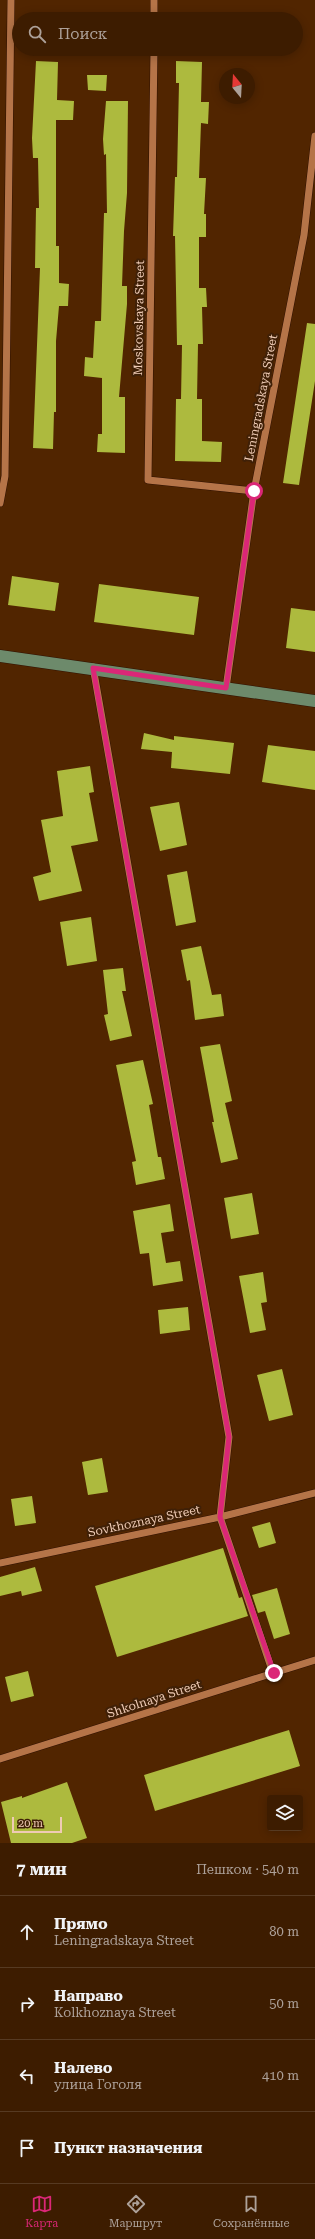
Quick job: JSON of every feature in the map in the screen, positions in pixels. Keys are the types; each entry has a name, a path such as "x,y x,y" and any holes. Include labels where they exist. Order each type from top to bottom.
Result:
{"main road":[{"path":"0,656 93,668 315,701"}],"street":[{"path":"0,503 5,476 11,0"},
{"path":"154,0 154,12"},
{"name":"Moskovskaya Street","path":"154,56 148,480 254,491"},
{"name":"Leningradskaya Street","path":"226,688 254,491 304,235 315,136"},
{"path":"93,668 229,1437 220,1517 274,1673"},
{"name":"Sovkhoznaya Street","path":"0,1563 220,1517 315,1493"},
{"name":"Shkolnaya Street","path":"0,1760 315,1660"}],"building":[{"path":"36,61 58,62 57,100 74,101 73,120 56,120 56,246 59,246 59,283 69,284 68,306 59,306 56,341 56,412 54,412 53,449 33,448 40,268 35,268 36,208 39,208 38,158 33,158 32,138"},
{"path":"176,61 202,62 201,102 209,102 208,124 201,123 199,178 206,178 204,214 206,214 206,237 199,237 199,288 206,288 207,307 202,307 203,344 198,344 197,399 202,399 202,441 222,442 221,462 175,461 176,399 181,399 182,345 177,345 175,236 173,236 175,177 177,177 179,83 176,83"},
{"path":"87,75 107,75 106,91 88,90"},
{"path":"106,101 128,101 127,193 122,286 127,286 127,304 119,397 125,397 125,453 97,452 98,434 102,434 102,378 84,376 85,357 93,358 95,321 101,321 104,213 107,213 106,154 104,155 103,139"},
{"path":"307,323 315,324 315,381 299,485 283,483"},
{"path":"12,576 59,583 55,611 8,605"},
{"path":"99,584 199,597 194,635 94,622"},
{"path":"291,608 315,611 315,652 286,648"},
{"path":"144,733 174,740 174,736 234,743 230,774 171,768 172,752 141,749"},
{"path":"268,745 315,751 315,790 262,782"},
{"path":"90,766 94,792 89,793 98,841 71,846 82,891 39,901 33,877 51,872 41,820 63,816 57,771"},
{"path":"179,802 187,845 160,851 150,807"},
{"path":"187,871 196,922 176,926 167,875"},
{"path":"91,917 97,961 67,966 60,922"},
{"path":"201,946 212,995 221,994 224,1016 195,1020 190,980 187,981 181,950"},
{"path":"123,968 126,991 122,991 132,1036 110,1041 104,1015 108,1014 103,970"},
{"path":"220,1044 232,1101 225,1103 238,1159 221,1163 212,1122 214,1122 200,1047"},
{"path":"143,1060 153,1104 149,1105 158,1157 161,1157 165,1179 136,1185 132,1162 136,1161 116,1065"},
{"path":"252,1193 259,1234 231,1239 224,1198"},
{"path":"170,1204 174,1231 161,1233 166,1263 180,1261 183,1281 153,1286 149,1253 140,1254 133,1211"},
{"path":"263,1272 267,1302 261,1303 266,1330 250,1333 239,1276"},
{"path":"188,1307 190,1330 160,1334 158,1310"},
{"path":"282,1369 293,1415 269,1421 257,1375"},
{"path":"102,1458 108,1492 88,1495 82,1462"},
{"path":"32,1496 36,1523 15,1526 11,1499"},
{"path":"270,1522 276,1543 259,1548 252,1527"},
{"path":"223,1548 239,1598 242,1597 248,1616 117,1657 95,1586"},
{"path":"35,1567 42,1591 22,1596 21,1591 0,1596 0,1577"},
{"path":"277,1588 290,1634 274,1639 265,1611 258,1613 252,1595"},
{"path":"28,1671 34,1696 11,1702 5,1677"},
{"path":"289,1730 300,1766 155,1811 144,1775"},
{"path":"67,1782 87,1838 72,1843 11,1843 1,1802 22,1796 22,1798"}],"route":[{"path":"254,491 226,688 93,668 229,1437 220,1517 274,1673"}]}
